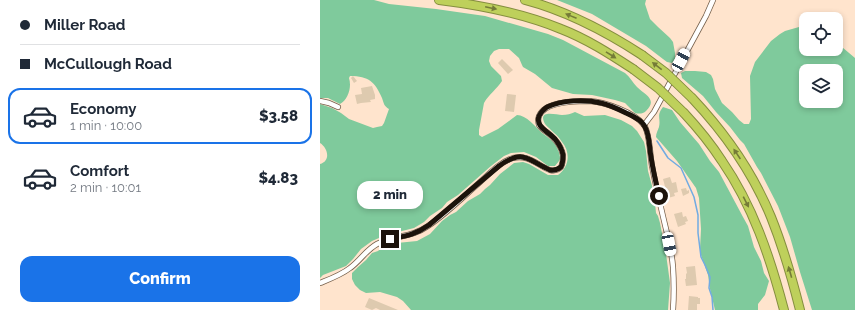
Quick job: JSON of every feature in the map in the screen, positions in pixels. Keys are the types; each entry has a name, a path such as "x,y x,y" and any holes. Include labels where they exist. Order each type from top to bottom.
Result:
{"highway":[{"path":"439,0 487,7 513,13 561,29 609,53 634,69 658,88 696,126 718,155 743,195 767,250 784,310"},
{"path":"525,0 557,10 578,19 642,55 666,73 708,116 730,144 762,198 784,254 800,310"}],"street":[{"path":"644,125 654,112 706,16 713,0"},
{"path":"320,101 338,107"},
{"path":"320,283 339,275 350,268 367,251 378,243 412,235 423,230 499,166 511,159 520,157 526,158 550,170 558,169 563,161 561,149 554,138 539,125 538,121 540,114 544,109 560,103 583,101 599,102 630,114 644,125 648,134 653,168 672,257 674,284 673,310"}],"green space":[{"path":"320,0 374,0 389,4 485,16 548,34 563,40 625,73 651,100 651,103 645,112 641,114 635,113 625,103 615,100 592,95 573,94 552,88 535,74 523,67 519,58 509,49 499,49 494,51 490,56 489,61 491,66 501,76 502,81 484,103 479,135 482,137 498,129 517,115 524,117 554,143 560,159 555,166 548,166 536,157 524,152 511,153 504,156 424,222 414,228 386,235 372,241 361,249 346,266 323,275 320,278 320,164 326,160 327,154 325,148 320,143 320,104 332,108 349,119 373,128 382,126 389,109 384,105 382,98 374,84 367,79 357,76 350,76 349,93 345,100 340,104 328,98 320,98"},
{"path":"557,0 646,0 645,4 650,19 673,42 675,59 672,63 667,62 646,46 592,14"},
{"path":"799,27 799,56 843,56 843,48 855,58 855,310 812,310 790,237 778,206 761,173 744,144 730,127 703,96 682,78 681,73 685,71 706,72 711,75 715,89 722,103 744,124 749,124 751,119 750,76 755,62 771,41 780,34"},
{"path":"663,107 672,110 719,172 748,226 754,247 761,261 764,273 769,281 765,295 758,304 758,310 715,310 708,275 700,249 701,229 699,198 696,188 677,161 656,137 659,127 659,115"},
{"path":"575,112 584,116 605,115 621,120 632,126 644,142 648,171 654,193 656,213 660,223 666,254 670,283 668,310 411,310 397,297 380,292 366,293 355,285 352,279 352,273 372,253 381,248 397,243 417,241 430,234 442,221 456,212 468,201 480,194 500,174 514,163 523,162 529,164 548,175 558,175 562,172 568,160 567,151 560,139 545,124 543,116 548,114 564,115"}],"building":[{"path":"502,59 513,70 508,74 498,63"},
{"path":"353,76 357,81 354,83 351,78"},
{"path":"372,86 375,99 370,100 371,102 357,104 355,95 362,94 361,88"},
{"path":"507,94 516,95 514,112 505,111"},
{"path":"670,177 672,183 676,182 678,192 674,193 675,196 668,198 663,179"},
{"path":"686,188 687,191 689,190 689,193 683,196 681,189"},
{"path":"682,212 683,217 686,216 688,221 685,222 686,224 678,227 674,214"},
{"path":"695,266 697,285 686,286 686,267"},
{"path":"689,296 700,298 700,304 697,304 697,310 688,310"},
{"path":"369,298 398,310 380,310 376,308 372,310 365,307"}],"waterway":[{"path":"657,141 668,158 681,168 694,197 698,215 698,233 701,257 710,277 709,288 712,297 713,310"}],"route":[{"path":"390,239 412,235 429,225 499,166 511,159 520,157 526,158 550,170 558,169 563,161 561,149 554,138 539,125 538,118 544,109 560,103 576,101 599,102 630,114 642,123 648,134 650,156 659,196"}]}
